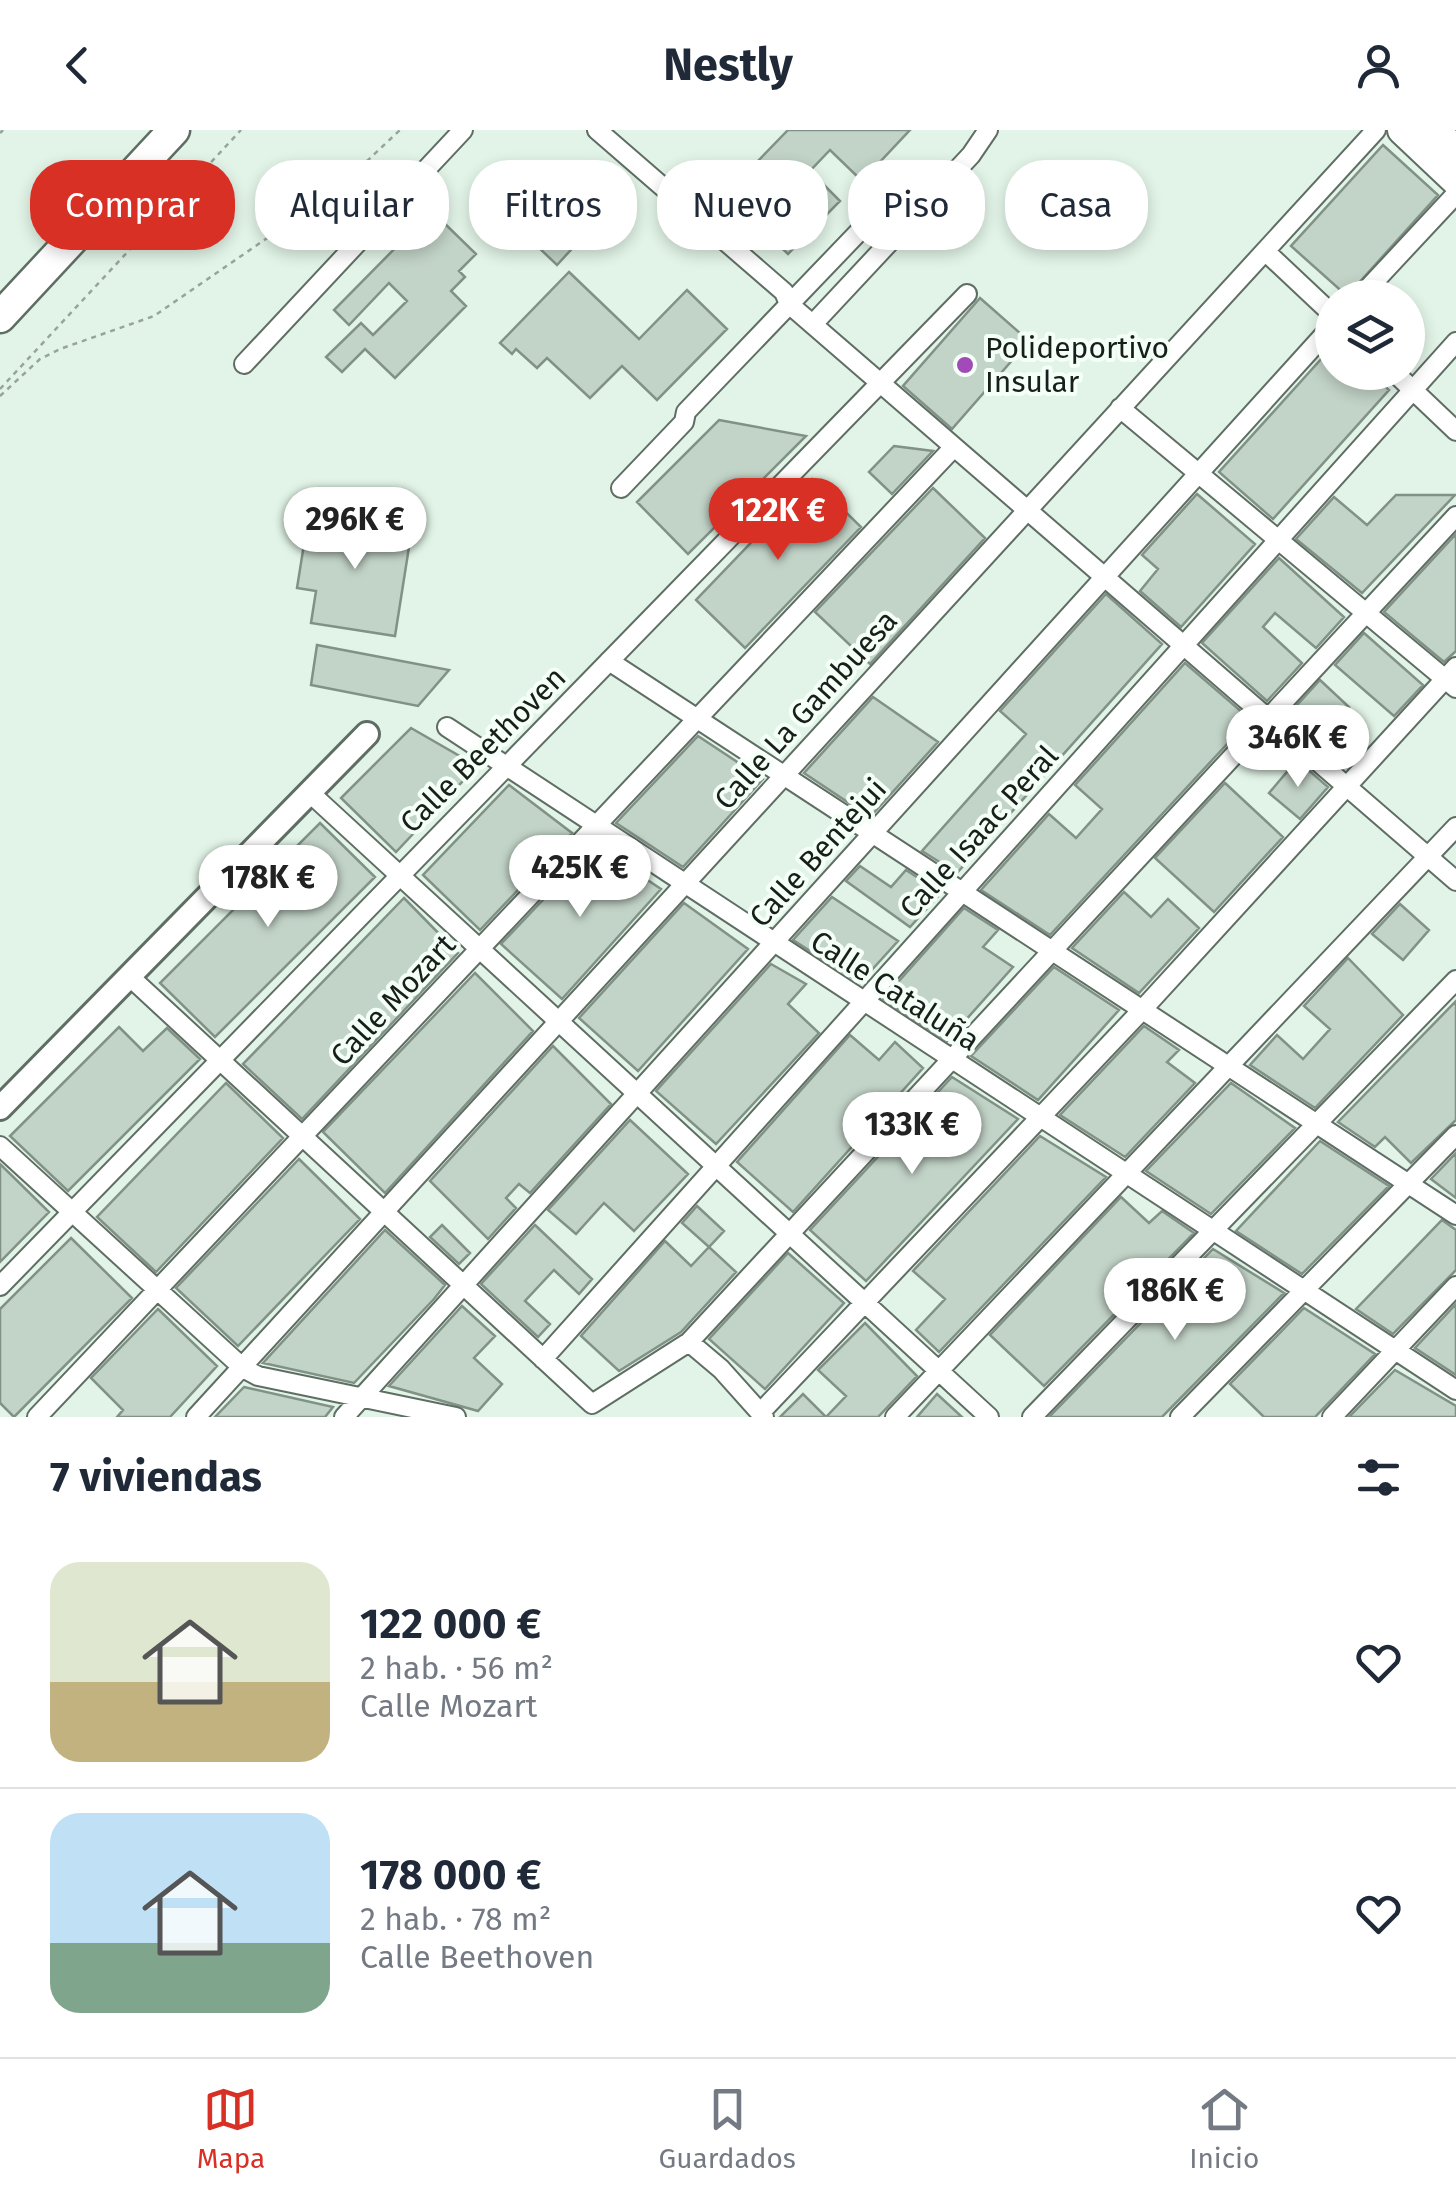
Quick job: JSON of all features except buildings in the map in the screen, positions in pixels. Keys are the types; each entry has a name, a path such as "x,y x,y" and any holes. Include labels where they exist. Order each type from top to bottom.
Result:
{"highway":[{"path":"0,317 174,130"}],"main road":[{"path":"1402,130 1456,181"},
{"path":"1434,130 1456,150"}],"street":[{"path":"244,364 463,130"},
{"path":"812,324 971,155 988,130"},
{"name":"Calle La Gambuesa","path":"196,1417 1376,130"},
{"path":"600,131 784,292 789,304 1456,881"},
{"path":"1376,280 1456,194"},
{"path":"621,488 848,243"},
{"path":"1265,250 1315,298"},
{"path":"882,384 967,294"},
{"name":"Calle Isaac Peral","path":"1425,377 1456,342"},
{"name":"Calle Bentejui","path":"344,1417 1315,345"},
{"name":"Calle Beethoven","path":"0,1286 882,384"},
{"path":"1413,390 1456,431"},
{"name":"Calle Isaac Peral","path":"543,1358 1413,390"},
{"path":"689,1342 721,1369 762,1415 1452,678 1366,615 1120,408"},
{"name":"Calle Mozart","path":"37,1417 954,448"},
{"path":"128,976 592,1404 689,1342 1456,516"},
{"path":"609,661 1456,1216"},
{"name":"Calle Cataluña","path":"446,727 1456,1390"},
{"path":"0,1108 367,734"},
{"path":"309,792 988,1417"},
{"path":"895,1417 1456,827"},
{"path":"1032,1417 1456,980"},
{"path":"1180,1417 1456,1135"},
{"path":"0,1146 243,1368 258,1376 456,1417"},
{"path":"1332,1417 1456,1286"}],"path":[{"path":"0,389 241,130"},
{"path":"0,396 40,359 154,316 334,192 400,130"}],"place":[{"name":"Polideportivo Insular","path":"965,365"}]}
